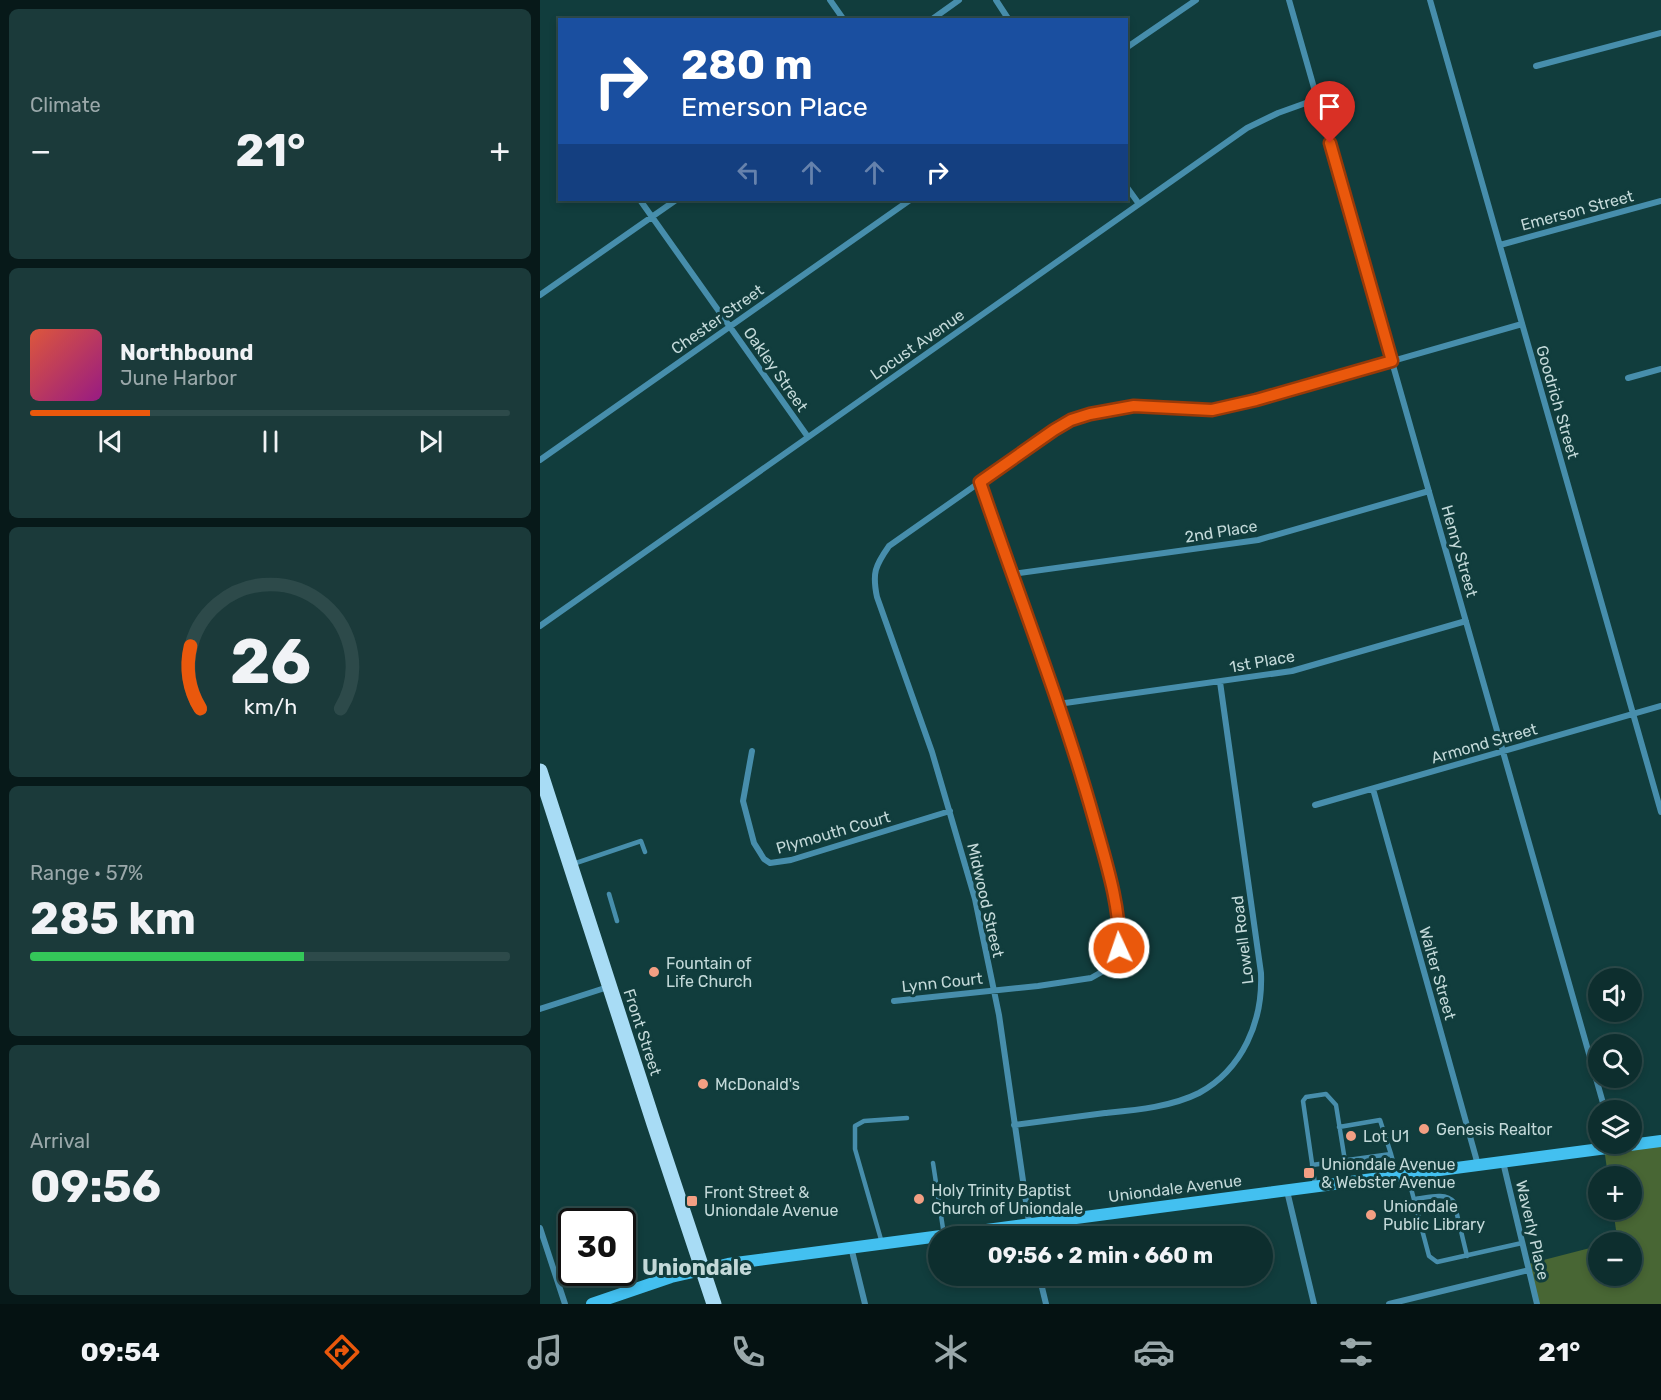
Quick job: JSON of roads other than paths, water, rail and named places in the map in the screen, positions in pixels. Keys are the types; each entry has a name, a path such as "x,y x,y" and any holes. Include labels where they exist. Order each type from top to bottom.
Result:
{"main road":[{"name":"Front Street","path":"540,771 544,796 570,865 714,1304"},
{"name":"Uniondale Avenue","path":"1642,1143 1661,1141"},
{"name":"Uniondale Avenue","path":"1055,1226 1287,1190 1588,1149"},
{"name":"Uniondale Avenue","path":"592,1304 702,1268 928,1237"}],"street":[{"path":"830,0 843,18"},
{"path":"934,18 959,0"},
{"path":"996,0 1008,18"},
{"path":"1128,47 1196,0"},
{"name":"Henry Street","path":"1289,0 1602,1100"},
{"name":"Goodrich Street","path":"1430,0 1661,812"},
{"path":"1536,66 1661,33"},
{"name":"Locust Avenue","path":"540,626 1247,128 1278,113 1317,99"},
{"path":"1128,189 1139,204"},
{"name":"Oakley Street","path":"641,201 808,437"},
{"path":"540,295 674,201"},
{"name":"Chester Street","path":"540,460 909,201"},
{"name":"Emerson Street","path":"1500,245 1661,201"},
{"path":"980,482 1054,430 1071,420 1090,414 1134,406 1212,410 1256,400 1522,324"},
{"path":"1628,378 1661,369"},
{"name":"Lynn Court","path":"894,1001 1091,978 1113,963 1119,948 1120,928 1085,785 980,482"},
{"name":"Midwood Street","path":"980,482 889,546 879,561 874,580 877,597 932,752 975,898 999,1015 1028,1226"},
{"name":"2nd Place","path":"1012,574 1258,540 1429,491"},
{"name":"1st Place","path":"1058,704 1292,671 1466,621"},
{"name":"Lowell Road","path":"1014,1125 1129,1111 1184,1099 1200,1092 1223,1076 1238,1059 1250,1039 1260,1011 1261,973 1220,682"},
{"name":"Armond Street","path":"1315,805 1661,706"},
{"name":"Plymouth Court","path":"752,751 743,801 754,843 764,859 770,863 791,860 950,811"},
{"name":"Walter Street","path":"1373,789 1478,1165"},
{"path":"540,1009 609,987"},
{"name":"Waverly Place","path":"1503,1162 1537,1304"},
{"path":"1287,1190 1314,1304"},
{"path":"540,1228 565,1304"},
{"path":"851,1247 865,1304"},
{"path":"1389,1304 1529,1270"},
{"path":"1041,1286 1046,1304"}],"lane":[{"path":"570,865 641,840 645,852"},
{"path":"609,894 617,921"},
{"path":"1315,1186 1303,1101 1305,1097 1326,1094 1336,1105 1345,1161"},
{"path":"882,1243 855,1149 854,1130 855,1126 864,1121 907,1118"},
{"path":"1339,1127 1380,1120 1391,1154 1414,1199 1429,1256 1432,1259 1441,1262 1522,1243"},
{"path":"1312,1165 1391,1154"},
{"path":"933,1163 943,1226"},
{"path":"1414,1199 1441,1196 1450,1198 1454,1202 1467,1256"}],"place":[{"name":"Fountain of Life Church","path":"654,972"},
{"name":"McDonald's","path":"703,1084"},
{"name":"Genesis Realtor","path":"1424,1129"},
{"name":"Lot U1","path":"1351,1136"},
{"name":"Uniondale Avenue & Webster Avenue","path":"1309,1173"},
{"name":"Holy Trinity Baptist Church of Uniondale","path":"919,1199"},
{"name":"Front Street & Uniondale Avenue","path":"692,1201"},
{"name":"Uniondale Public Library","path":"1371,1215"}],"district":[{"name":"Uniondale","path":"697,1267"}]}
